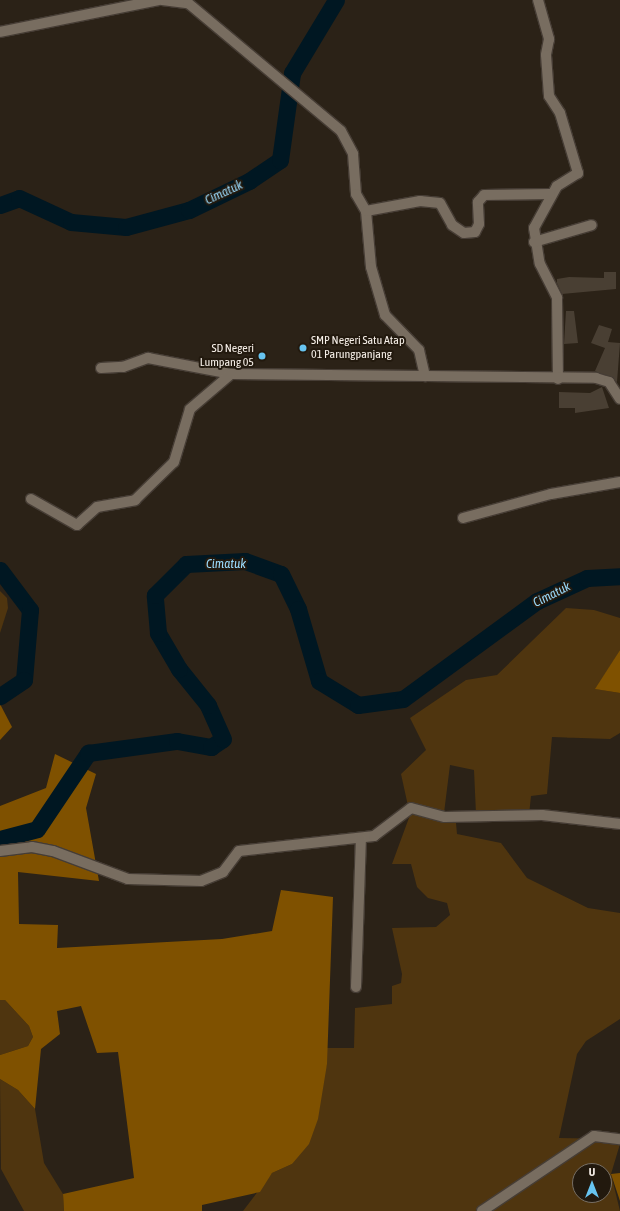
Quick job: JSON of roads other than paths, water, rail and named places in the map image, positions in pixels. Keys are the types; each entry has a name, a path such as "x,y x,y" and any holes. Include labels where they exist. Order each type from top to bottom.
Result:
{"street":[{"path":"0,32 159,0"},
{"path":"162,0 188,3 283,81 341,132 353,154 356,194 366,211 371,267 385,315 420,350 425,376"},
{"path":"538,0 549,39 546,55 549,96 560,113 578,173 550,194 536,218 534,242 540,264 557,298 558,379"},
{"path":"366,211 420,201 440,203 452,225 464,233 475,232 479,224 478,202 484,195 550,194"},
{"path":"534,242 592,225"},
{"path":"101,368 123,366 148,358 231,374 558,379 596,378 609,382 620,399"},
{"path":"32,498 77,525 97,507 135,500 174,462 190,409 231,374"},
{"path":"463,518 551,494 620,482"},
{"path":"0,851 32,847 53,851 106,874 128,879 201,881 223,872 239,851 250,847 361,839 384,831 411,808 445,817 542,815 620,824"},
{"path":"356,987 361,839"},
{"path":"482,1211 594,1136 620,1139"}],"waterway":[{"name":"Cimatuk","path":"0,205 19,198 71,222 126,227 189,210 249,181 280,160 292,73 336,0"},
{"name":"Cimatuk","path":"0,839 37,829 88,753 177,741 211,747 223,739 208,705 179,669 158,633 155,595 186,564 245,561 281,574 298,609 319,681 358,705 403,699 537,601 587,578 620,576"},
{"name":"Cimatuk","path":"0,570 30,610 24,680 0,696"}],"place":[{"name":"SMP Negeri Satu Atap 01 Parungpanjang","path":"303,348"},
{"name":"SD Negeri Lumpang 05","path":"262,356"}]}
